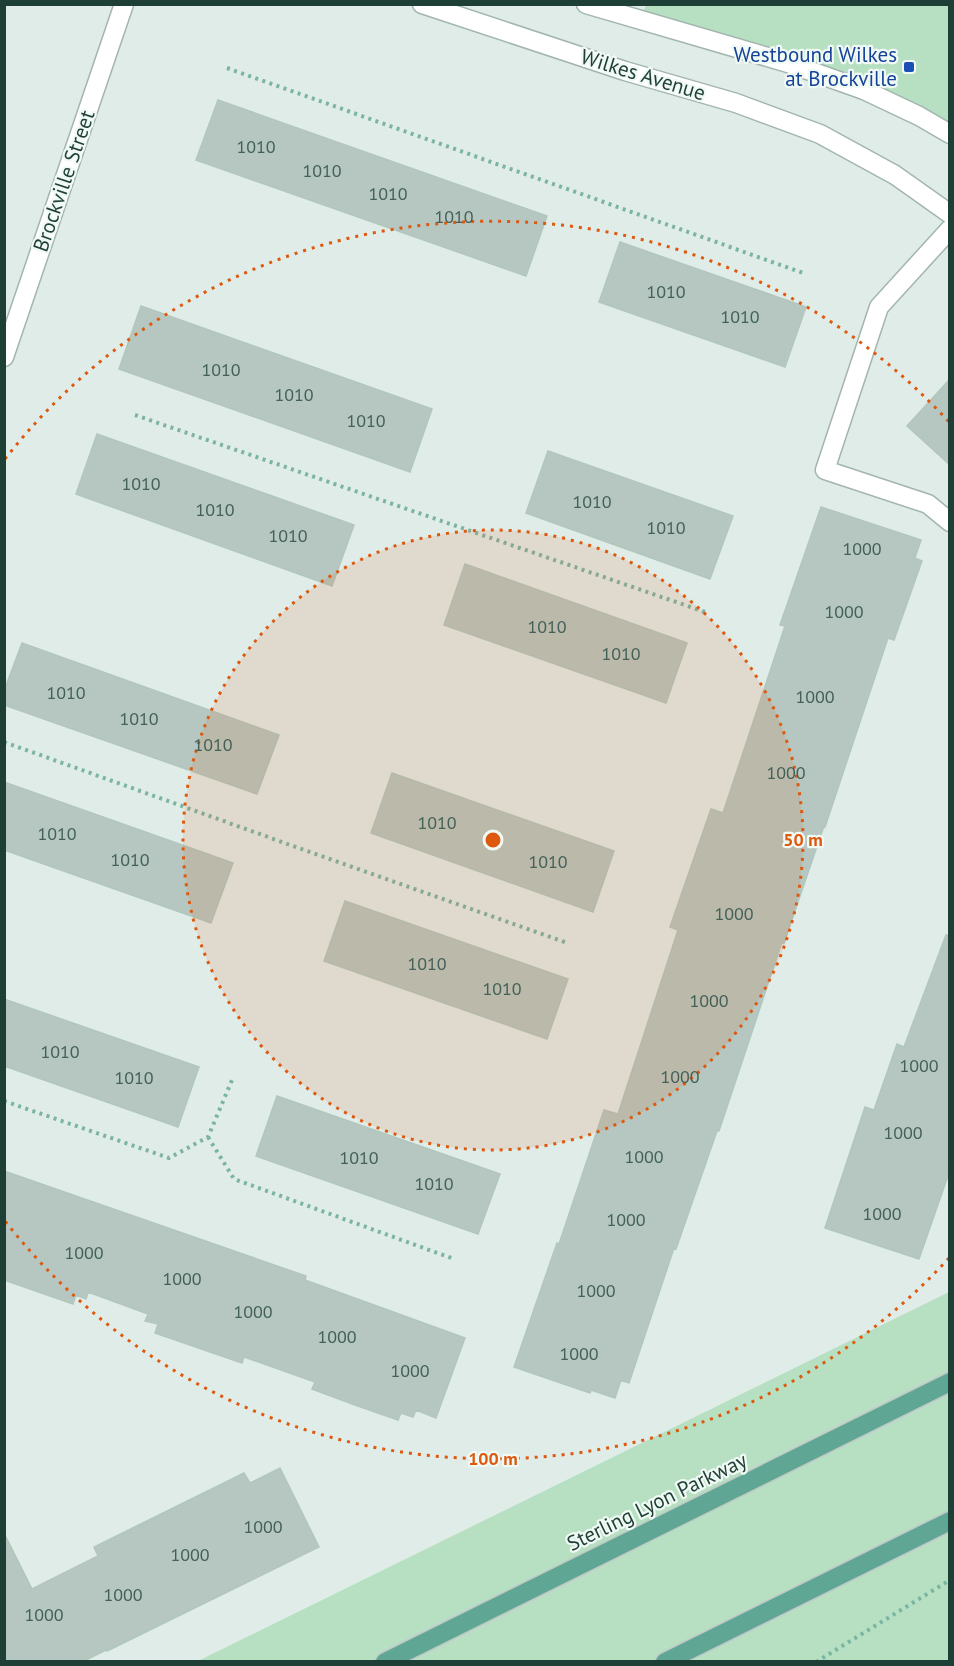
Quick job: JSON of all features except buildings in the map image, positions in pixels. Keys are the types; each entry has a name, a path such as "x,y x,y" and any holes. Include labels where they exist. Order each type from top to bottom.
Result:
{"main road":[{"name":"Sterling Lyon Parkway","path":"385,1662 950,1382"},
{"path":"665,1662 950,1521"}],"street":[{"name":"Brockville Street","path":"4,357 124,4"},
{"name":"Wilkes Avenue","path":"422,4 625,71 736,103 820,134 895,175 950,214"},
{"path":"586,4 788,63 842,82 919,116 950,134"},
{"path":"950,230 879,307 825,470 928,504 950,522"}],"path":[{"path":"227,68 806,274"},
{"path":"135,415 705,612"},
{"path":"4,742 567,943"},
{"path":"4,1101 169,1158 208,1137 232,1080"},
{"path":"208,1137 234,1179 454,1259"},
{"path":"816,1662 950,1580"}],"green space":[{"path":"646,5 949,5 949,134 919,116 640,20"},
{"path":"949,1292 949,1661 198,1661"}],"place":[{"name":"Westbound Wilkes at Brockville","path":"909,67"}]}
